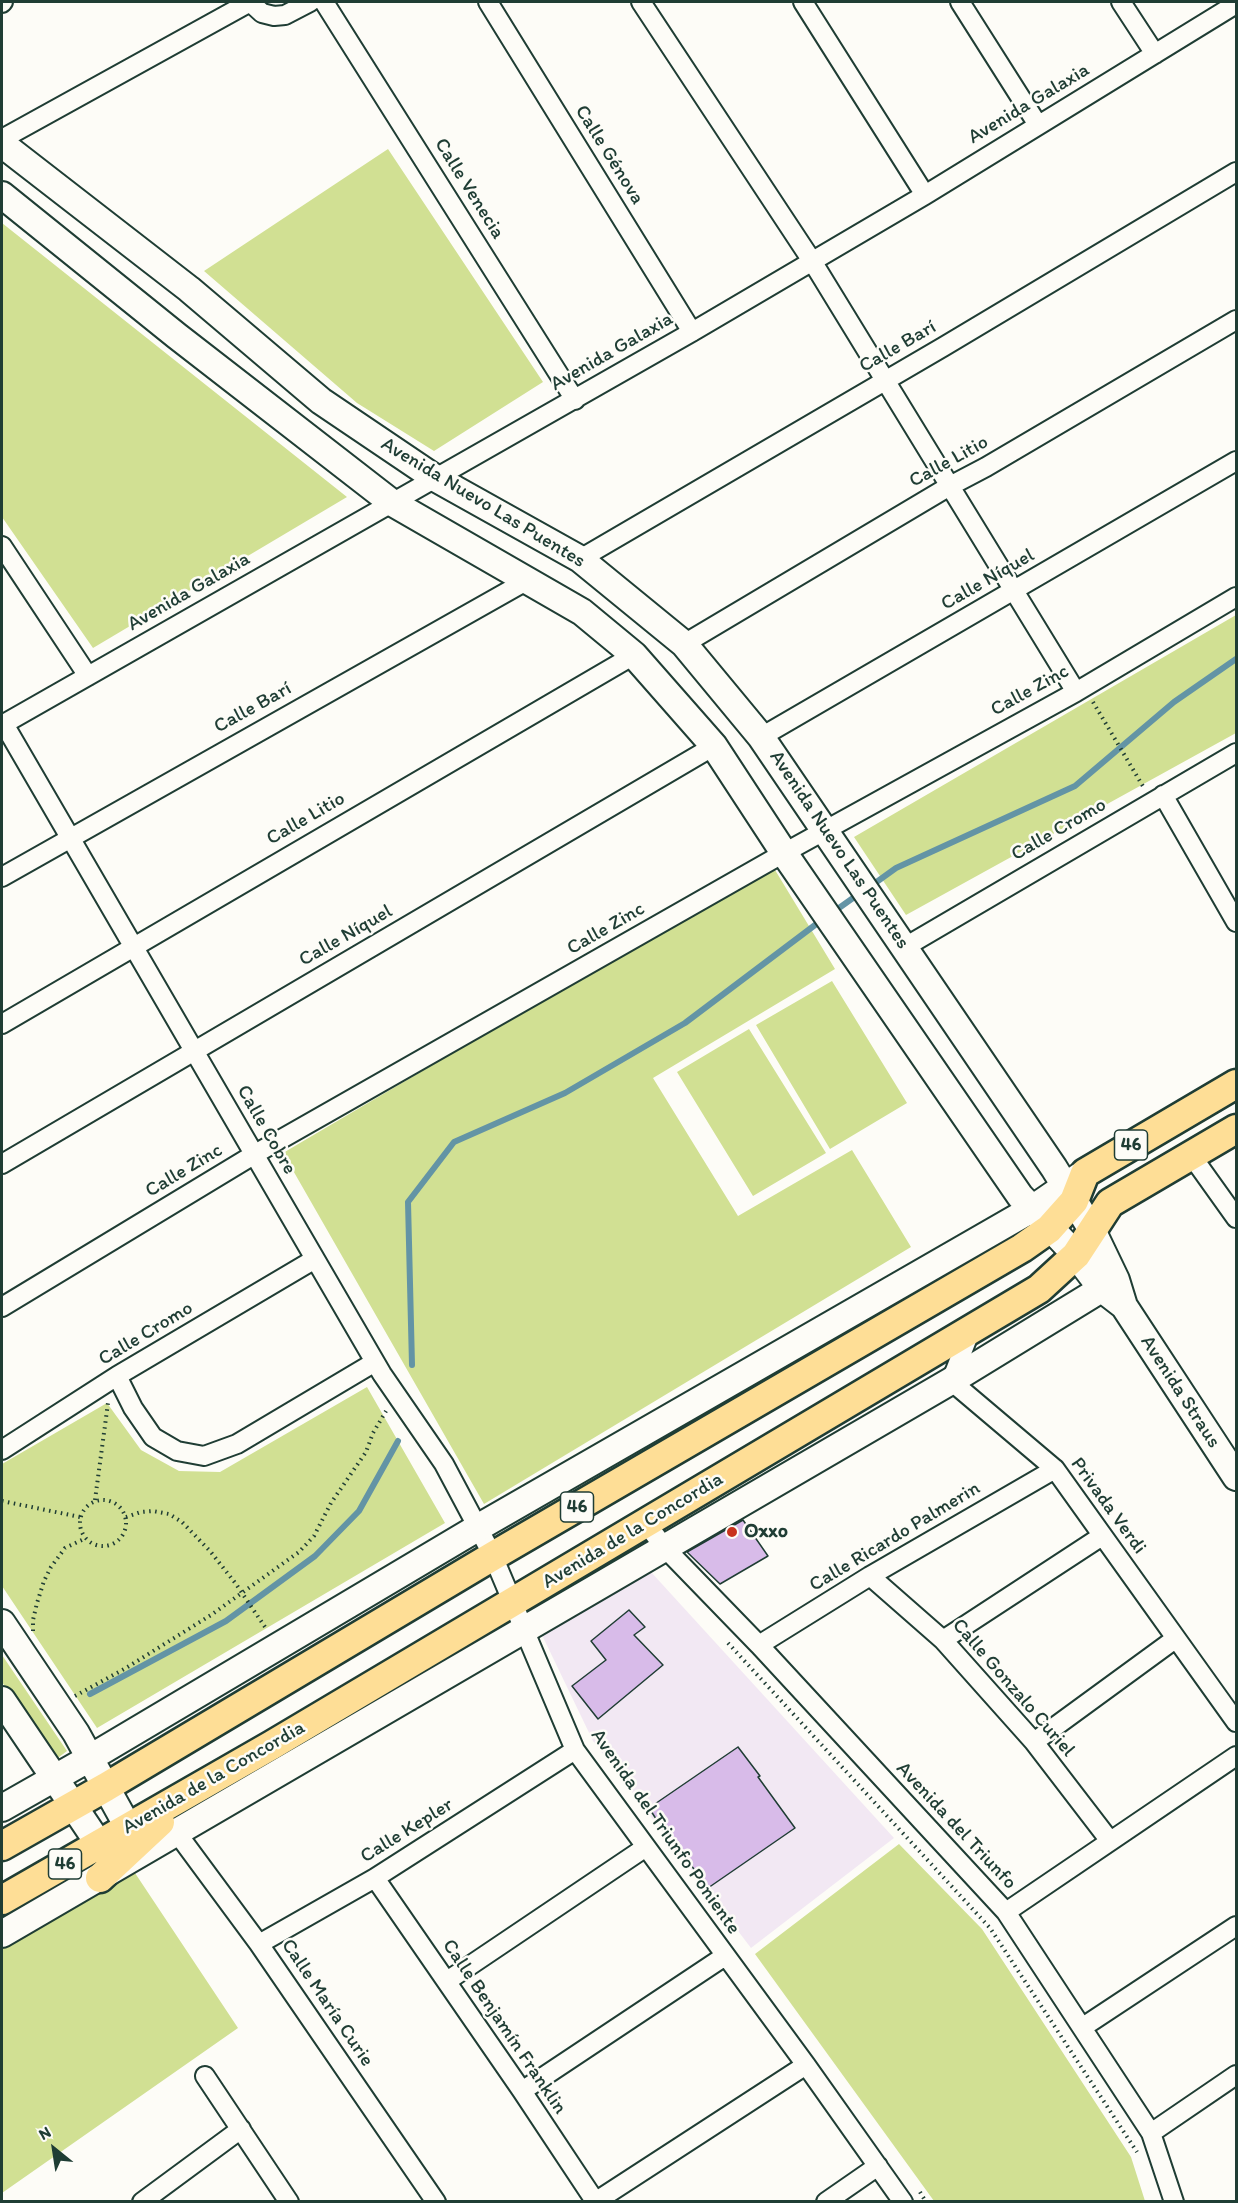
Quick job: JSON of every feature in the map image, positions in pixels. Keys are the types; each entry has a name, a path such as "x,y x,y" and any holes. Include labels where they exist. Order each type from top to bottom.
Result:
{"main road":[{"name":"46","path":"2,1846 106,1787 493,1556 1022,1248 1041,1219 1075,1186 1236,1084"},
{"name":"Avenida de la Concordia","path":"2,1900 513,1602 1039,1289 1076,1255 1110,1203 1236,1129"},
{"path":"100,1878 199,1786"}],"street":[{"path":"2,139 250,2 262,13 274,16 285,15 310,2"},
{"name":"Calle Venecia","path":"324,2 575,400"},
{"name":"Calle Génova","path":"488,2 692,332"},
{"path":"641,2 812,261 948,487 1080,690"},
{"path":"802,2 924,195"},
{"path":"960,2 1038,125"},
{"path":"1121,2 1155,54"},
{"name":"Avenida Galaxia","path":"3,724 692,332 924,195 1236,4"},
{"name":"Avenida Nuevo Las Puentes","path":"2,144 189,289 321,402 435,478 580,559 684,644 761,737 905,947 1075,1186 1092,1230"},
{"name":"Calle Barí","path":"580,559 1236,172"},
{"path":"2,195 177,336 391,502 582,612 634,655 714,746 784,853 1020,1196 1041,1219 479,1527 2,1808"},
{"name":"Calle Litio","path":"684,644 948,487 1236,321"},
{"name":"Calle Níquel","path":"761,737 1236,461"},
{"path":"2,546 88,676"},
{"name":"Calle Barí","path":"2,878 528,580"},
{"name":"Calle Zinc","path":"2,1307 255,1154 784,853 1080,690 1236,597"},
{"name":"Calle Litio","path":"2,1024 634,655"},
{"name":"Calle Cobre","path":"3,724 375,1362 444,1464 479,1527 513,1602"},
{"name":"Calle Níquel","path":"2,1164 714,746"},
{"name":"Calle Cromo","path":"905,947 1236,753"},
{"path":"1163,795 1231,901 1236,922"},
{"path":"1191,1155 1236,1218"},
{"name":"Avenida Straus","path":"1041,1219 1076,1255 1109,1284 1236,1477"},
{"name":"Avenida Straus","path":"1092,1230 1109,1284"},
{"name":"Calle Cromo","path":"2,1450 117,1376 315,1259"},
{"name":"Avenida de la Concordia","path":"2,1934 664,1546 951,1381 1109,1284"},
{"path":"951,1381 970,1332"},
{"path":"117,1376 133,1408 153,1437 177,1451 204,1456 237,1444 375,1362"},
{"name":"Privada Verdi","path":"951,1381 1054,1469 1236,1722"},
{"name":"Calle Ricardo Palmerin","path":"759,1645 870,1576 1054,1469"},
{"name":"Avenida del Triunfo","path":"646,1523 664,1546 759,1645 1006,1912 1151,2133 1174,2202"},
{"path":"943,1640 1102,1536"},
{"name":"Calle Gonzalo Curiel","path":"870,1576 943,1640 1034,1742 1110,1841"},
{"name":"Avenida del Triunfo Poniente","path":"513,1602 575,1750 725,1956"},
{"path":"2,1623 90,1758 128,1827"},
{"path":"1034,1742 1175,1639"},
{"path":"2,1700 99,1844"},
{"name":"Calle Kepler","path":"259,1944 375,1878 575,1750"},
{"path":"1006,1912 1236,1756"},
{"name":"Calle María Curie","path":"177,1833 259,1944 436,2202"},
{"path":"447,1981 646,1847"},
{"name":"Calle Benjamín Franklin","path":"375,1878 595,2201"},
{"path":"1083,2027 1236,1926"},
{"path":"522,2091 725,1956 903,2202"},
{"path":"595,2201 806,2065"},
{"path":"1151,2133 1236,2075"},
{"path":"205,2076 289,2202"},
{"path":"142,2202 241,2129"},
{"path":"826,2202 878,2166"}],"path":[{"path":"1080,690 1113,734 1134,771"},
{"path":"95,1500 110,1394"},
{"path":"69,1699 126,1668 211,1615 299,1552 314,1536 332,1503 366,1452 379,1421 388,1408"},
{"path":"95,1500 111,1500 123,1510 126,1517 125,1533 114,1544 99,1546 86,1539 80,1525 83,1510 95,1500"},
{"path":"2,1501 80,1517"},
{"path":"126,1517 153,1511 169,1514 182,1522 210,1551 246,1597 268,1632"},
{"path":"33,1637 33,1620 44,1581 51,1567 65,1548 86,1539"},
{"path":"726,1640 990,1928 1138,2154"}],"shaded area":[{"path":"651,1572 894,1838 751,1948 593,1741 542,1635"}],"green space":[{"path":"388,149 543,382 434,451 357,403 204,271"},
{"path":"2,223 347,497 93,648 2,517"},
{"path":"1236,615 1236,733 906,915 854,837"},
{"path":"772,865 835,969 653,1078 738,1216 852,1150 911,1247 484,1504 283,1153"},
{"path":"832,981 907,1103 830,1149 756,1025"},
{"path":"749,1029 826,1153 753,1196 677,1072"},
{"path":"367,1387 445,1523 97,1728 2,1586 2,1464 107,1403 141,1450 179,1471 220,1472"},
{"path":"2,1655 67,1751 55,1760 2,1682"},
{"path":"899,1844 982,1929 1131,2157 1145,2201 934,2201 755,1954"},
{"path":"133,1870 238,2028 2,2193 2,1945"}],"building":[{"name":"Oxxo","path":"743,1520 768,1556 720,1584 687,1552"},
{"path":"629,1610 645,1627 634,1635 663,1665 598,1719 572,1686 606,1660 591,1641"},
{"path":"738,1747 795,1828 708,1888 673,1841 671,1842 649,1808"}],"waterway":[{"path":"871,886 896,868 1075,786 1174,702 1236,659"},
{"path":"832,913 860,893"},
{"path":"412,1365 408,1202 454,1142 565,1093 685,1023 823,919"},
{"path":"90,1694 226,1621 315,1556 359,1511 398,1441"}],"place":[{"name":"Oxxo","path":"732,1532"}]}
